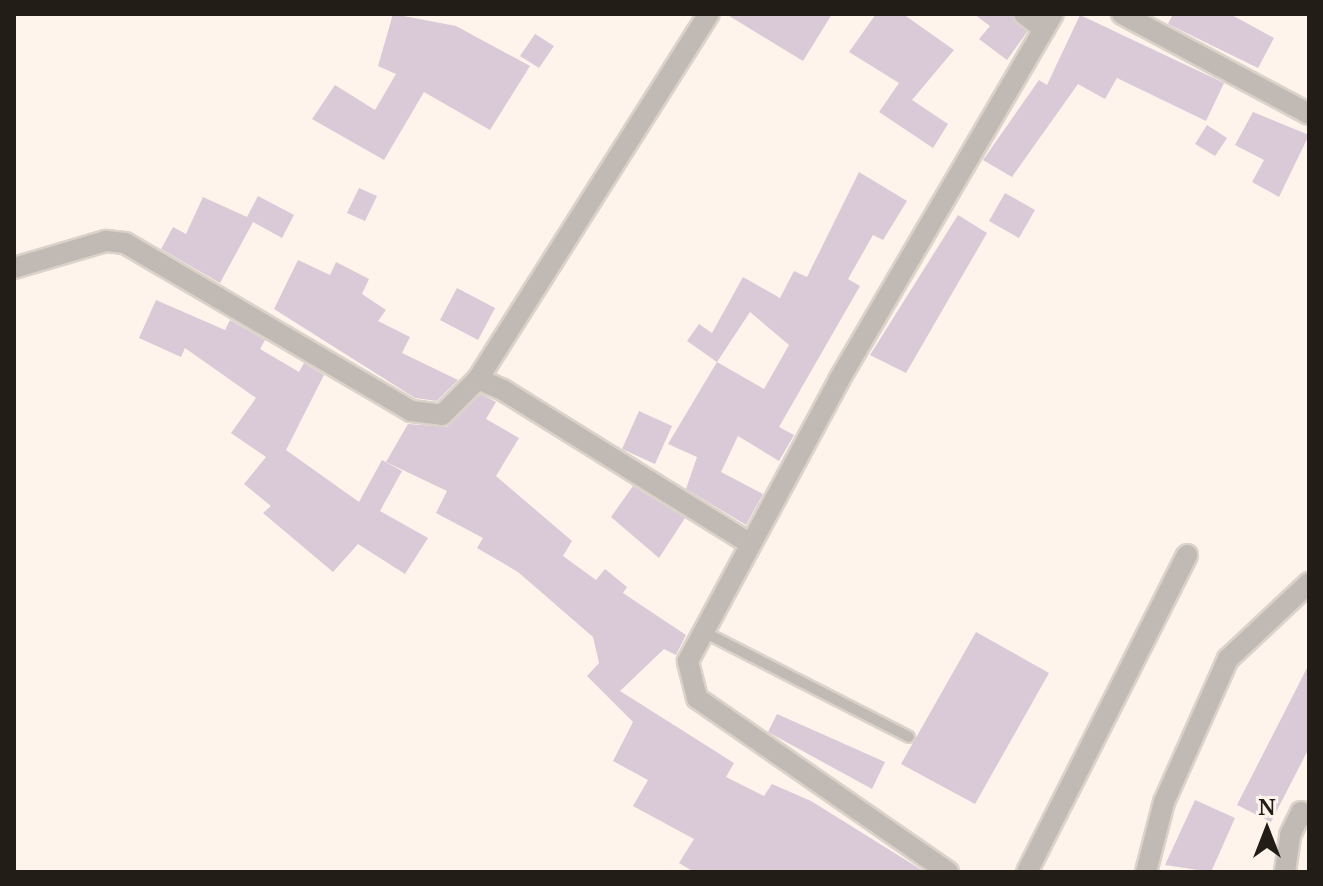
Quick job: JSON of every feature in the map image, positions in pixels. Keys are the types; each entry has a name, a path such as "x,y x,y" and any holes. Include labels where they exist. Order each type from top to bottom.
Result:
{"street":[{"path":"14,268 117,240 411,411 442,415 478,379 709,14"},
{"path":"948,872 697,698 688,661 749,543 1048,22 1024,14"},
{"path":"1122,14 1309,114"},
{"path":"478,379 749,543"},
{"path":"1027,872 1187,555"},
{"path":"1146,872 1164,802 1228,659 1309,583"},
{"path":"1285,872 1306,808"}],"lane":[{"path":"702,631 909,737"}],"building":[{"path":"393,14 456,26 530,66 490,130 424,92 384,160 312,119 335,85 375,110 396,74 378,66"},
{"path":"726,14 832,14 803,61"},
{"path":"876,14 903,14 954,50 912,100 948,124 933,148 879,112 899,83 849,52"},
{"path":"974,14 1011,14 1027,32 1007,60 979,39 990,26"},
{"path":"1173,14 1230,14 1274,38 1258,68 1168,24"},
{"path":"1080,15 1224,83 1206,121 1117,78 1105,99 1078,84 1012,177 983,160 1039,80 1047,85"},
{"path":"535,34 554,46 539,68 520,56"},
{"path":"1253,112 1309,135 1279,197 1252,182 1264,160 1235,145"},
{"path":"1207,125 1227,138 1215,156 1195,144"},
{"path":"859,172 907,201 883,240 873,235 848,279 860,286 779,427 794,435 779,461 738,436 721,472 763,494 746,525 686,489 697,457 668,444 717,362 687,341 699,324 712,333 743,277 780,298 794,271 807,277","holes":["750,312 789,345 764,389 717,362"]},
{"path":"359,188 377,196 365,221 347,213"},
{"path":"1005,193 1035,210 1019,238 989,221"},
{"path":"258,196 294,215 282,238 253,222 220,283 161,249 173,227 186,234 203,197 247,217"},
{"path":"958,215 987,233 906,373 870,355"},
{"path":"298,260 330,275 336,262 369,279 362,294 386,310 378,321 410,337 402,353 458,380 437,401 415,398 274,309"},
{"path":"457,288 495,308 478,340 440,320"},
{"path":"156,300 225,330 230,320 265,340 260,349 299,372 304,363 324,375 286,450 359,502 382,460 402,471 380,511 428,538 405,574 358,544 333,572 263,513 271,506 244,484 266,457 231,433 256,398 185,348 181,357 139,338"},
{"path":"481,394 496,402 486,419 519,438 496,476 572,541 563,556 596,580 605,569 627,587 623,593 686,635 676,655 664,649 620,691 734,763 726,777 764,796 772,784 811,801 925,872 694,872 679,863 694,839 633,806 648,780 613,761 633,722 587,676 599,663 593,637 518,572 477,548 483,538 436,513 447,491 386,462 408,424 447,427"},
{"path":"639,411 672,426 655,464 622,449"},
{"path":"633,486 685,518 659,558 611,517"},
{"path":"976,632 1049,673 975,804 901,764"},
{"path":"1309,664 1309,748 1271,822 1237,805"},
{"path":"777,714 885,762 872,789 768,732"},
{"path":"1195,800 1235,818 1211,872 1165,865"}]}
